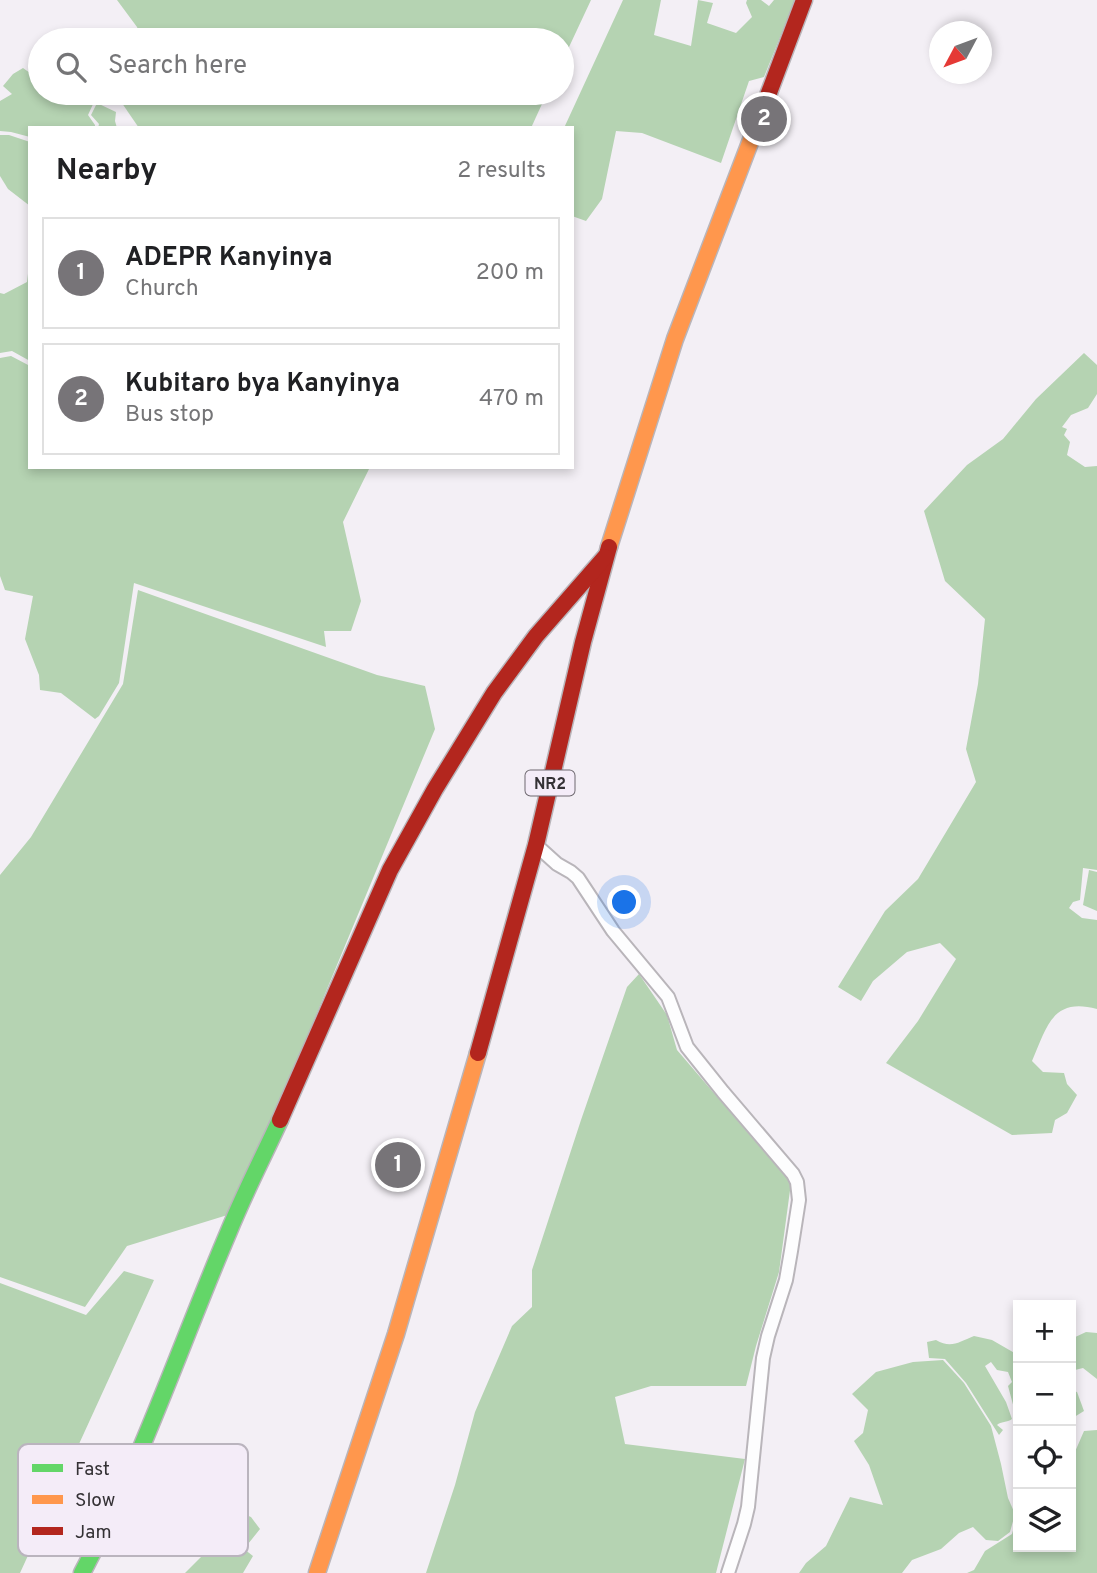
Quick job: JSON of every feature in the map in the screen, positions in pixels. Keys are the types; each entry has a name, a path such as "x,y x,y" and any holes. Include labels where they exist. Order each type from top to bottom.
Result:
{"main road":[{"name":"NR2","path":"317,1573 396,1334 456,1133 536,845 583,642 607,554 675,339 804,0"},
{"path":"143,1444 229,1230 283,1115 390,870 494,693 536,636 607,554"},
{"path":"82,1573 91,1556"}],"street":[{"path":"536,845 578,878 613,931 668,998 687,1047 797,1182 799,1200 788,1271 763,1358 748,1507 728,1573"}],"green space":[{"path":"117,0 591,0 574,36 574,28 137,27"},
{"path":"623,0 661,0 654,35 691,46 698,0 713,3 707,23 736,33 752,17 747,0 761,0 769,6 774,0 795,0 764,77 749,81 721,163 642,133 616,131 602,199 586,221 574,217 574,126 565,126"},
{"path":"23,68 28,72 28,105 93,105 88,115 95,126 28,126 28,136 0,131 0,101 12,94 3,86 13,74"},
{"path":"96,105 101,105 116,112 116,126 98,126 91,115"},
{"path":"123,105 542,105 532,126 138,126"},
{"path":"0,135 28,141 28,204 8,189 0,176"},
{"path":"28,274 28,360 12,351 0,353 0,293 4,294 27,282"},
{"path":"1084,353 1097,365 1097,394 1088,408 1071,415 1062,427 1067,429 1064,435 1070,442 1067,455 1085,467 1097,466 1097,870 1083,868 1080,900 1073,902 1069,908 1082,918 1097,920 1097,1009 1082,1006 1061,1011 1047,1026 1032,1061 1043,1072 1064,1073 1067,1084 1077,1095 1067,1113 1055,1120 1052,1133 1012,1135 886,1063 918,1021 956,959 940,943 907,952 873,981 861,1001 838,987 885,911 918,879 976,782 966,749 978,684 985,619 945,581 924,511 967,465 1003,439 1036,399"},
{"path":"11,356 28,365 28,469 369,469 343,522 361,601 351,631 324,631 326,647 134,583 119,683 99,716 95,719 61,693 40,690 39,675 25,639 33,596 5,590 0,576 0,358"},
{"path":"138,590 377,675 425,686 435,729 234,1213 127,1246 85,1307 0,1277 0,875 31,837 123,684"},
{"path":"1089,870 1097,872 1097,911 1083,905"},
{"path":"639,974 667,1015 677,1050 791,1183 779,1272 746,1386 651,1386 615,1397 625,1444 745,1459 716,1573 426,1573 455,1485 475,1412 512,1326 532,1307 532,1270 627,987"},
{"path":"124,1271 154,1280 79,1444 18,1444 18,1556 28,1556 20,1573 0,1573 0,1283 86,1315"},
{"path":"1086,1332 1097,1333 1097,1379 1083,1368 1076,1370 1076,1337"},
{"path":"974,1336 992,1340 1013,1352 1013,1405 1008,1386 1012,1382 1008,1372 997,1370 991,1362 985,1366 1006,1402 1012,1419 997,1425 1003,1430 999,1435 966,1383 945,1359 929,1358 927,1342 959,1342"},
{"path":"943,1360 964,1383 991,1426 1013,1509 1010,1532 998,1541 986,1540 973,1527 959,1533 941,1549 912,1560 902,1573 799,1573 806,1563 826,1546 850,1497 883,1505 869,1465 854,1441 863,1433 868,1410 852,1394 876,1372 913,1362"},
{"path":"1076,1392 1077,1392 1084,1411 1076,1416"},
{"path":"1097,1430 1097,1573 967,1573 974,1570 985,1551 1012,1534 1013,1530 1013,1552 1076,1552 1076,1449 1084,1431"},
{"path":"248,1516 260,1529 248,1544"},
{"path":"248,1552 253,1556 243,1573 185,1573 202,1556 248,1556"}],"traffic: fast":[{"path":"142,1444 235,1217 280,1120"},
{"path":"82,1573 90,1556"}],"traffic: slow":[{"path":"609,547 675,339 764,106"},
{"path":"317,1573 396,1334 478,1053"}],"traffic: jam":[{"path":"764,106 804,0"},
{"path":"478,1053 536,845 583,642 609,547"},
{"path":"280,1120 390,870 435,789 494,693 536,636 605,557"}],"place":[{"name":"Kubitaro bya Kanyinya","path":"764,119"},
{"name":"ADEPR Kanyinya","path":"398,1165"}]}
